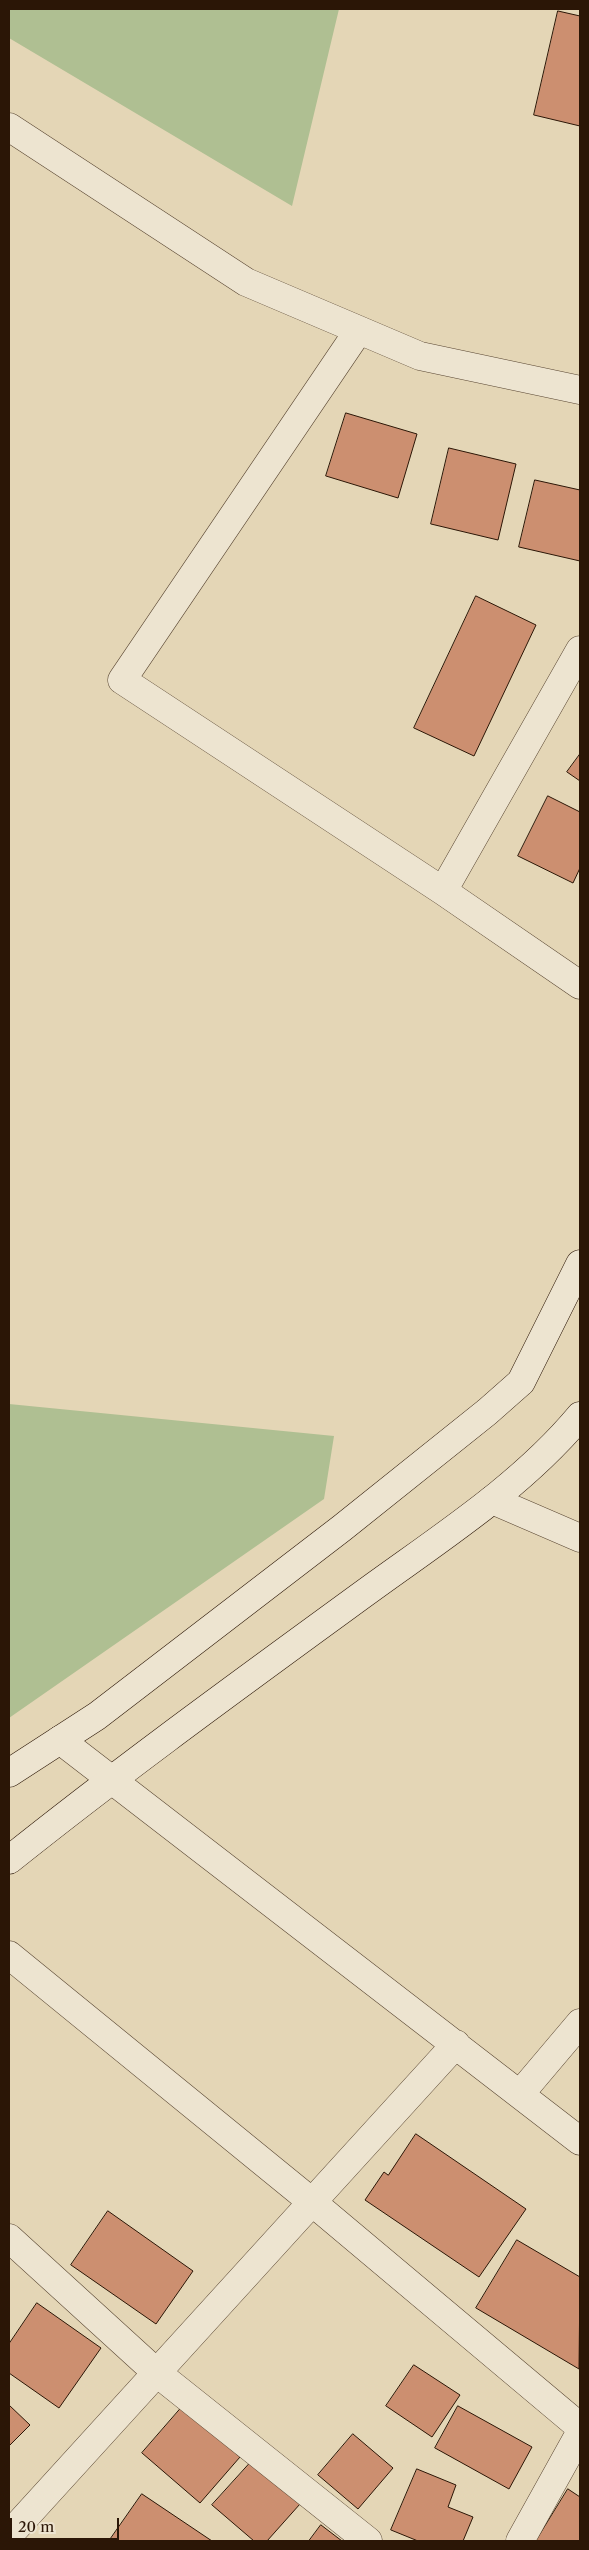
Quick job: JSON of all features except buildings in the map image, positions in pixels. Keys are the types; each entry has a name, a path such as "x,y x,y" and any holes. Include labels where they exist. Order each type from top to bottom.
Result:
{"street":[{"path":"9,127 246,282 420,356 580,390"},
{"path":"359,330 122,680 443,891 580,985"},
{"path":"443,891 580,650"},
{"path":"9,1773 96,1716 326,1540 487,1412 521,1382 580,1264"},
{"path":"9,1860 111,1779 492,1500 556,1445 580,1416"},
{"path":"492,1500 580,1538"},
{"path":"60,1740 580,2141"},
{"path":"9,1955 312,2202 578,2441 520,2541"},
{"path":"520,2094 580,2023"},
{"path":"14,2534 157,2373 456,2044"},
{"path":"9,2238 157,2373 368,2541"}],"green space":[{"path":"9,9 339,9 292,206 9,38"},
{"path":"9,1404 334,1436 324,1499 9,1718"}]}
